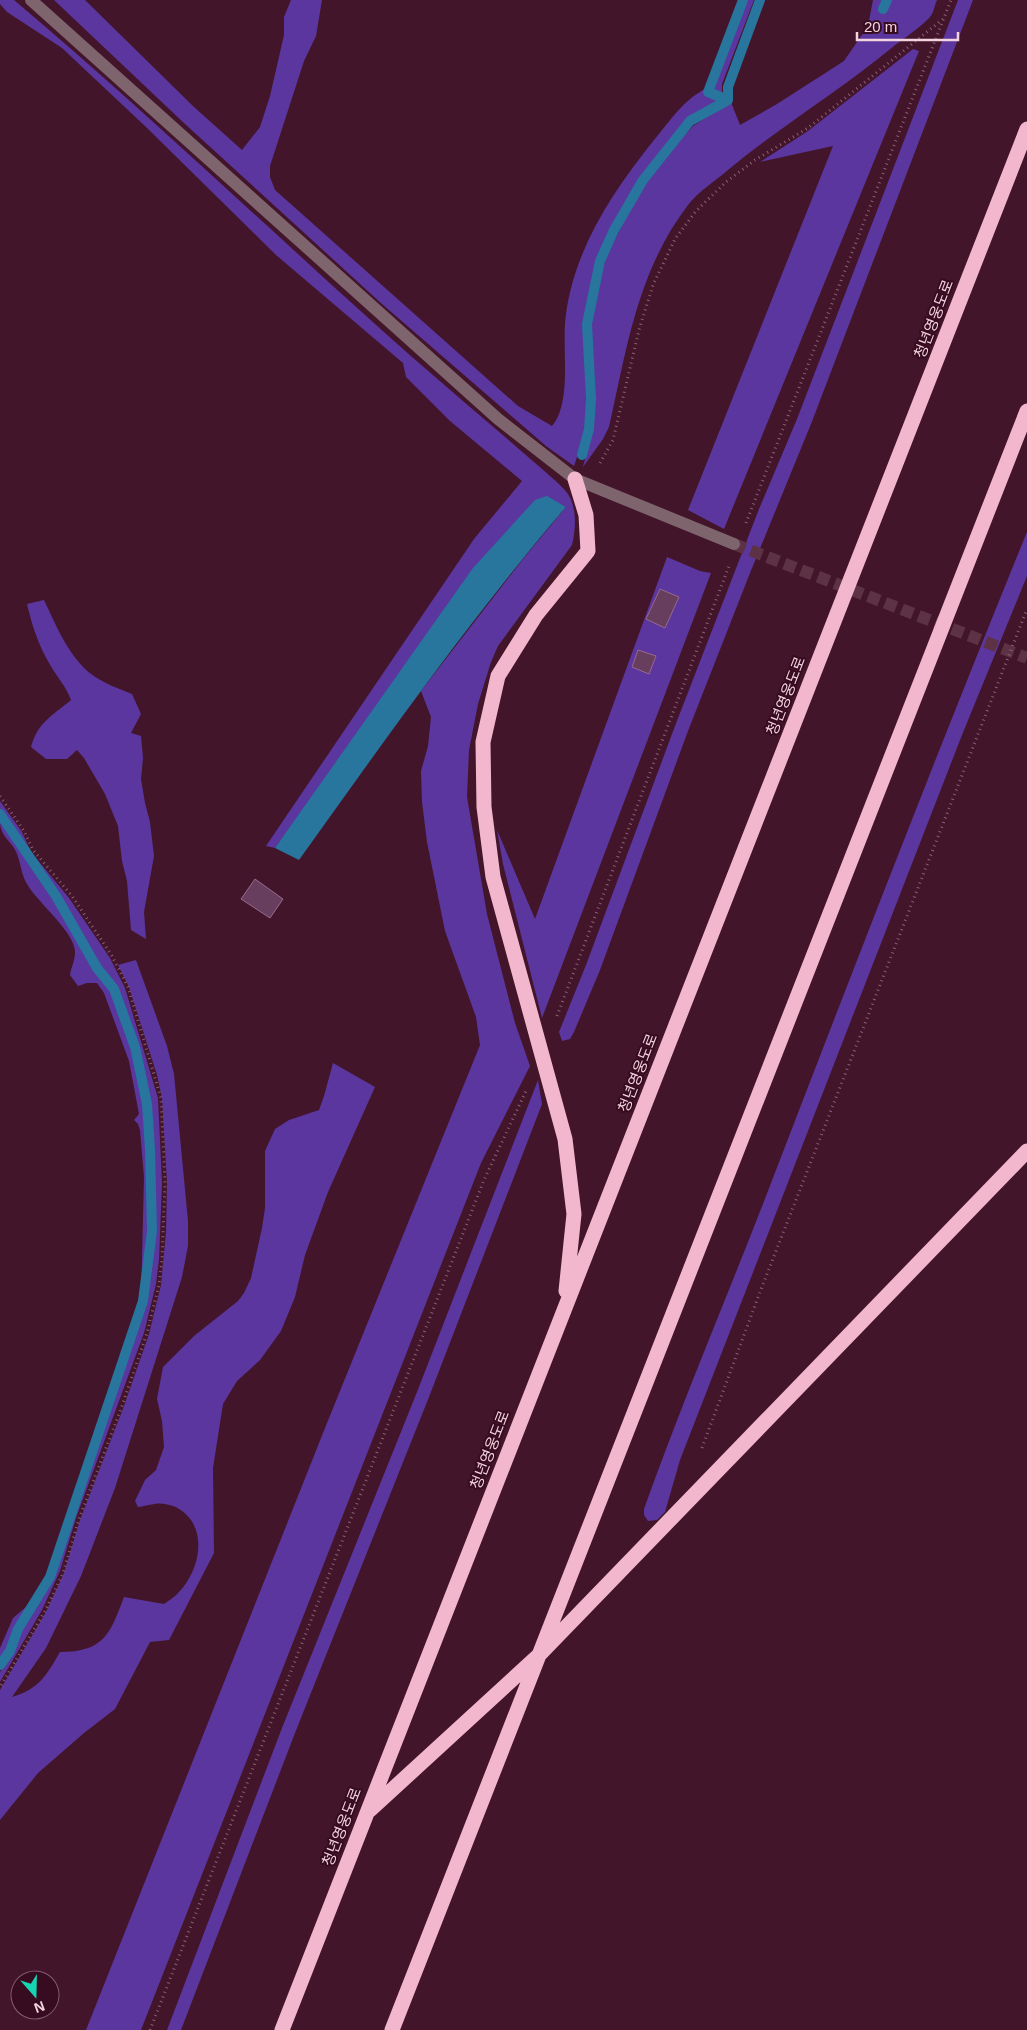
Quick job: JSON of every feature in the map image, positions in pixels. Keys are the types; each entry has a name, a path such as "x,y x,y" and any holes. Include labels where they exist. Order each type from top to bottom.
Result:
{"highway":[{"name":"청년영웅도로","path":"282,2030 1027,129"},
{"path":"392,2030 1027,411"},
{"path":"563,1312 574,1214 565,1139 493,877 484,807 483,742 498,676 536,614 588,551 586,515 575,479"},
{"path":"367,1813 539,1655 1027,1151"}],"street":[{"path":"31,0 498,419 575,479 734,544"}],"path":[{"path":"575,479 597,469 613,440 639,330 653,285 676,239 696,211 726,182 755,160 808,128 944,19"},
{"path":"699,1455 771,1264 1027,609"},
{"path":"0,796 24,831 33,850 72,896 112,956 128,987 161,1098 165,1183 162,1260 159,1285 147,1334 82,1510 63,1572 45,1611 0,1688"},
{"path":"150,2030 484,1180 542,1056"}],"shaded area":[{"path":"0,0 14,0 65,44 165,132 412,357 554,480 568,494 573,506 575,519 572,545 498,646 478,704 469,750 467,797 487,914 515,1023 530,1066 481,1163 141,2030 86,2030 325,1428 480,1045 476,1017 445,931 427,842 422,802 421,771 428,746 431,717 421,691 523,559 566,507 547,497 275,848 266,846 474,539 522,481 450,421 406,377 403,363 276,255 146,127 62,48 7,12 0,4"},
{"path":"54,0 85,0 194,107 242,150 260,127 270,96 284,35 284,17 291,0 322,0 316,36 304,61 270,166 270,177 275,190 518,406 552,426 558,415 564,388 566,314 578,266 587,243 624,179 639,159 680,109 693,96 708,87 706,93 722,100 688,120 641,179 612,229 597,261 584,324 588,401 587,419 585,433 574,466 546,446 382,304 185,124"},
{"path":"746,0 754,0 722,84 722,95 713,90"},
{"path":"873,0 937,0 932,14 920,26 853,78 748,154 702,191 688,205 671,231 645,284 628,340 609,427 603,439 583,467 593,428 591,325 596,296 606,257 636,198 648,180 693,126 731,102 740,125 777,104 844,61 868,26"},
{"path":"958,0 973,0 811,424 688,731 600,970 574,1032 570,1039 562,1041 559,1032 675,726 759,509 797,419"},
{"path":"913,49 919,51 724,529 688,510 833,146 760,162 808,131"},
{"path":"1027,532 1027,576 962,735 680,1460 665,1512 657,1520 648,1521 644,1515 644,1509 672,1434 925,785"},
{"path":"667,557 700,571 711,573 542,1018 503,864 497,830 535,919"},
{"path":"44,600 61,636 78,661 95,677 132,694 141,714 131,733 141,736 143,758 141,779 150,822 154,856 144,912 146,939 131,930 127,881 122,861 118,826 105,794 84,758 77,750 67,759 46,759 31,747 42,725 71,700 42,649 29,612 27,604"},
{"path":"0,801 22,832 31,852 69,898 110,958 125,988 158,1098 162,1183 159,1260 156,1284 144,1333 76,1518 60,1571 42,1610 0,1682 0,1672 13,1653 22,1631 53,1579 147,1302 156,1232 151,1103 139,1046 116,988 99,967 58,895 0,810"},
{"path":"0,822 53,897 95,970 112,990 133,1048 145,1104 148,1149 150,1232 141,1300 144,1177 140,1130 134,1120 139,1114 129,1061 104,993 97,983 87,983 78,986 70,975 75,956 74,945 63,927 27,884 16,852 3,833"},
{"path":"136,960 167,1046 174,1074 188,1221 188,1246 182,1277 115,1488 81,1576 46,1648 12,1697 35,1686 60,1652 87,1649 103,1638 109,1631 124,1597 164,1604 185,1585 194,1567 198,1548 198,1538 191,1520 173,1506 159,1503 138,1507 135,1501 145,1480 156,1470 164,1447 162,1421 157,1399 163,1367 194,1336 238,1301 244,1293 251,1278 265,1208 265,1151 275,1129 289,1120 319,1110 333,1063 375,1087 328,1192 305,1255 295,1297 281,1331 260,1360 237,1381 223,1404 213,1468 214,1553 169,1640 150,1642 115,1709 38,1773 0,1820 0,1690 46,1612 64,1573 80,1520 124,1406 149,1334 161,1285 166,1232 167,1183 162,1098 157,1075 129,987 118,965"},
{"path":"538,1080 542,1104 429,1397 295,1733 181,2030 167,2030 282,1728 417,1392"},
{"path":"33,1601 16,1628 8,1650 0,1661 0,1648 13,1618"}],"water":[{"path":"547,496 566,507 530,549 462,636 299,860 275,848 473,568 535,500"}],"building":[{"path":"660,589 679,597 665,628 646,619"},
{"path":"638,650 656,656 649,674 632,667"},
{"path":"255,879 283,899 270,918 241,899"}],"waterway":[{"path":"728,100 708,92 743,0"},
{"path":"582,455 589,429 591,399 587,324 600,261 614,230 643,180 690,121 728,100 728,87 760,0"},
{"path":"883,9 887,0"},
{"path":"0,814 56,896 97,968 114,989 135,1047 147,1104 152,1231 143,1301 50,1577 18,1629 10,1651 0,1665"}],"tunnel":[{"path":"734,544 1027,658"}]}
